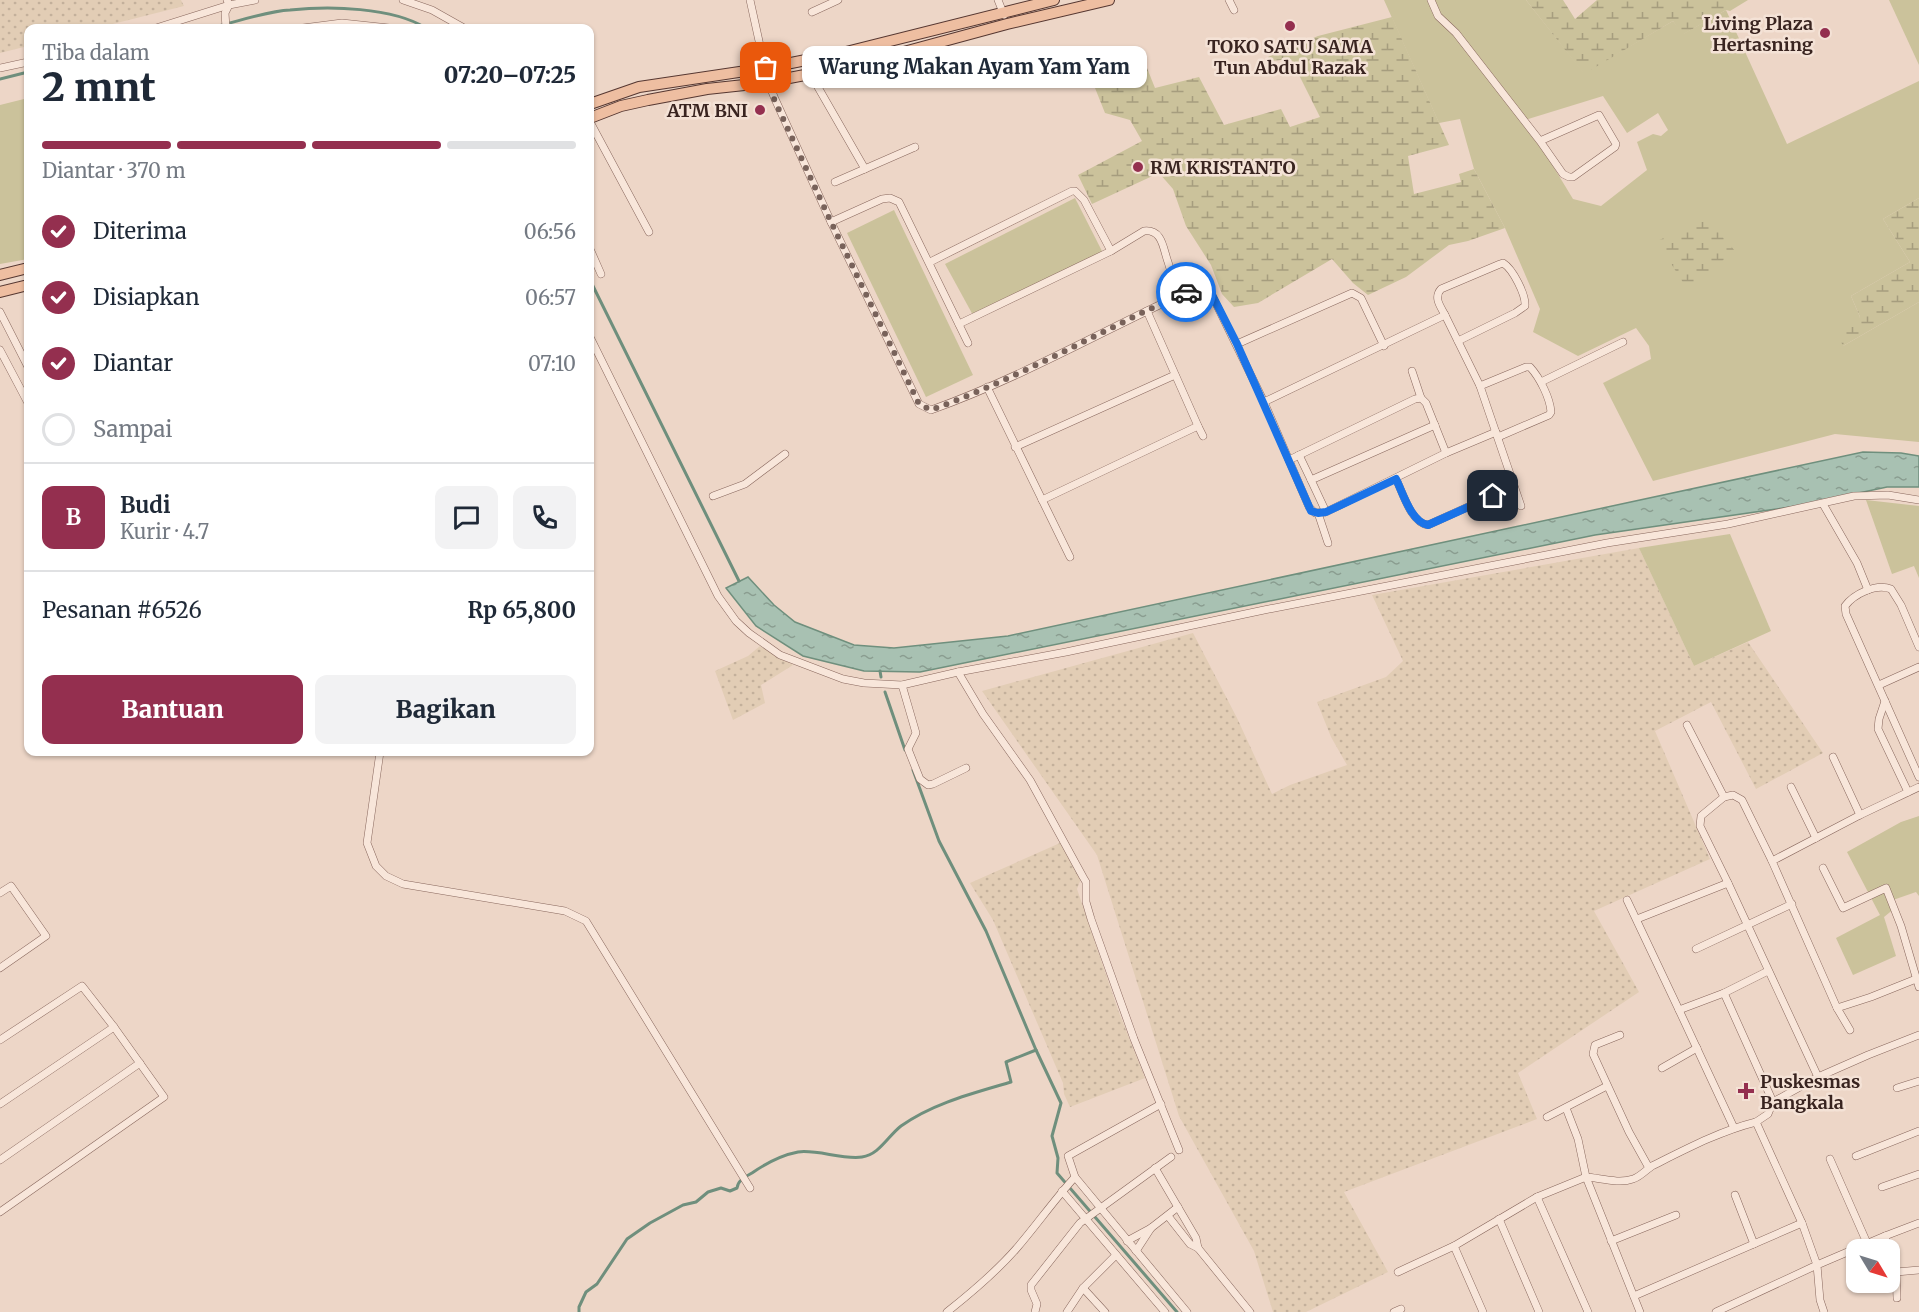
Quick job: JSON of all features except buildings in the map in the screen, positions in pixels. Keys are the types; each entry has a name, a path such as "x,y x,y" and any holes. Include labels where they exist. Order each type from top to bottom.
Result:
{"main road":[{"path":"594,103 639,87 766,68 846,52 1054,0"},
{"path":"594,118 621,106 648,100 707,89 811,75 852,66 1007,24 1109,0"},
{"path":"0,276 24,269"},
{"path":"0,292 24,286"}],"street":[{"path":"216,0 224,13 225,24"},
{"path":"224,13 228,2 255,0"},
{"path":"403,0 432,10 457,24"},
{"path":"812,12 838,0"},
{"path":"998,0 1007,24"},
{"path":"1229,0 1234,10"},
{"path":"1431,0 1438,16 1456,33 1563,174 1573,177 1617,144 1599,115 1540,141"},
{"path":"753,1 768,82 831,222 919,404 931,410 987,387 1206,283 1237,344 1311,511 1322,512 1396,479 1446,453 1551,412 1533,369 1526,366 1480,386"},
{"path":"174,24 224,13"},
{"path":"334,24 351,24"},
{"path":"0,68 24,63"},
{"path":"811,75 865,169"},
{"path":"594,128 649,232"},
{"path":"835,182 915,147"},
{"path":"930,262 1072,191 1084,200 1112,251"},
{"path":"831,222 882,200 895,199 903,206 968,343"},
{"path":"959,324 1112,251 1149,230 1163,242 1180,294"},
{"path":"594,258 601,274"},
{"path":"1458,340 1525,306 1525,299 1509,267 1503,263 1440,289 1437,299 1480,386 1521,506"},
{"path":"1237,344 1352,293 1361,298 1384,346"},
{"path":"0,312 24,359"},
{"path":"1147,312 1203,436"},
{"path":"1263,402 1445,315"},
{"path":"1540,382 1623,342"},
{"path":"594,345 718,596 736,621 761,643 798,663 843,679 864,683 902,685 1264,610 1607,543 1728,524 1854,496 1870,495 1919,500"},
{"path":"0,350 24,395"},
{"path":"1412,372 1446,453"},
{"path":"1015,447 1175,375"},
{"path":"987,387 1070,557"},
{"path":"1289,460 1421,398"},
{"path":"1042,500 1198,426"},
{"path":"1311,480 1435,426"},
{"path":"713,496 745,484 785,454"},
{"path":"1299,455 1322,512 1328,543"},
{"path":"1396,479 1414,516 1422,524 1428,525 1514,486"},
{"path":"1823,504 1857,564 1868,590"},
{"path":"1919,647 1894,591 1882,586 1868,590 1844,608 1919,777"},
{"path":"1879,685 1919,667"},
{"path":"958,672 983,714 1030,780 1086,882 1086,902 1091,919 1126,1016 1179,1150"},
{"path":"902,685 916,733 908,749 920,779 928,785 933,784 966,768"},
{"path":"1885,701 1878,729 1908,792"},
{"path":"1687,725 1724,797"},
{"path":"379,756 367,843 376,866 386,876 403,884 565,911 586,921 750,1188"},
{"path":"1833,758 1860,815"},
{"path":"1791,787 1816,837"},
{"path":"1772,861 1919,787"},
{"path":"1818,1077 1699,822 1701,816 1724,797 1733,795 1742,800 1850,1030"},
{"path":"1822,868 1843,908 1886,888 1901,926 1919,987"},
{"path":"1637,919 1728,882"},
{"path":"0,893 10,886 46,936 0,968"},
{"path":"1627,900 1734,1128"},
{"path":"1696,949 1792,904"},
{"path":"1679,1010 1724,993 1768,971"},
{"path":"1838,1008 1916,979"},
{"path":"0,1040 82,986 164,1097 0,1212"},
{"path":"1724,993 1773,1102"},
{"path":"0,1104 114,1027"},
{"path":"1620,1035 1601,1042 1593,1050 1593,1054 1649,1168"},
{"path":"1398,1272 1454,1246 1536,1197 1586,1177 1618,1181 1633,1179 1649,1168 1734,1128 1756,1122 1768,1114 1773,1102 1818,1077 1919,1035"},
{"path":"1662,1068 1697,1048"},
{"path":"0,1160 140,1063"},
{"path":"1898,1088 1919,1080"},
{"path":"1547,1117 1607,1086"},
{"path":"1161,1104 1068,1156 1075,1177 1187,1312"},
{"path":"1566,1108 1578,1139 1586,1177 1640,1312"},
{"path":"1756,1122 1802,1223 1817,1265 1820,1300 1824,1312"},
{"path":"1856,1156 1919,1131"},
{"path":"1035,1312 1037,1304 1030,1290 1031,1285 1086,1218 1172,1157"},
{"path":"1830,1159 1866,1239"},
{"path":"1155,1168 1196,1238 1198,1248"},
{"path":"1882,1187 1919,1174"},
{"path":"946,1312 974,1292 1016,1249 1075,1177"},
{"path":"1062,1191 1165,1312"},
{"path":"1735,1195 1755,1244"},
{"path":"1536,1197 1588,1312"},
{"path":"1127,1241 1151,1228 1178,1207"},
{"path":"1611,1241 1676,1215"},
{"path":"1168,1216 1190,1244 1198,1248 1250,1312"},
{"path":"1499,1219 1539,1312"},
{"path":"1634,1296 1802,1223"},
{"path":"1879,1239 1919,1223"},
{"path":"1136,1251 1151,1228"},
{"path":"1454,1246 1483,1312"},
{"path":"1716,1312 1846,1253"},
{"path":"1067,1312 1083,1288 1116,1255"},
{"path":"1900,1272 1919,1270"},
{"path":"1083,1288 1105,1312"},
{"path":"1897,1293 1897,1298"}],"shaded area":[{"path":"0,0 181,0 184,6 113,24 24,24 24,47 0,53"},
{"path":"1639,548 1694,666 1748,642 1823,753 1756,789 1711,702 1655,731 1710,859 1594,911 1639,992 1518,1073 1537,1119 1344,1192 1388,1272 1306,1312 1273,1312 1254,1251 1179,1116 1097,855 982,691 1193,633 1237,718 1272,794 1290,785 1347,765 1331,737 1317,702 1386,677 1403,661 1372,595"},
{"path":"760,646 793,665 761,685 765,703 733,720 715,671 748,656"},
{"path":"1060,843 1082,876 1077,889 1118,1010 1145,1078 1070,1107 1064,1094 1063,1083 993,920 970,883"}],"green space":[{"path":"1384,0 1526,0 1584,73 1673,21 1683,34 1726,10 1787,144 1919,81 1919,198 1883,219 1910,262 1851,296 1860,317 1843,346 1919,302 1919,442 1835,434 1653,481 1603,383 1651,359 1649,346 1636,328 1578,356 1533,332 1540,309 1505,228 1474,169 1460,119 1439,123","holes":["1603,96 1627,133 1658,113 1668,130 1661,136 1653,134 1637,142 1647,170 1601,206 1573,199 1525,120"]},
{"path":"1526,0 1563,0 1575,19 1597,0 1748,0 1682,35 1673,21 1584,74"},
{"path":"1889,0 1919,0 1919,65"},
{"path":"1392,17 1449,145 1408,156 1414,194 1461,182 1459,174 1474,169 1505,228 1449,245 1406,277 1368,295 1353,283 1332,259 1258,303 1234,307 1222,294 1211,265 1186,226 1173,189 1159,173 1092,204 1078,175 1142,141 1130,120 1105,113 1087,68 1141,53 1155,88 1199,77 1224,125 1281,109 1290,127 1320,117 1291,59 1271,61 1268,57 1318,36"},
{"path":"24,99 24,260 0,264 0,105"},
{"path":"1075,198 1104,255 974,317 945,264"},
{"path":"1919,198 1919,302 1843,346 1836,331 1860,317 1851,296 1910,262 1883,219"},
{"path":"894,210 973,375 926,397 847,233"},
{"path":"1707,219 1735,251 1687,289 1657,241"},
{"path":"1866,500 1919,506 1919,578 1914,566 1892,574"},
{"path":"1730,534 1771,631 1694,666 1639,548"},
{"path":"1919,816 1919,896 1916,892 1893,900 1895,908 1884,917 1896,956 1853,975 1836,938 1880,915 1847,852 1901,822"}],"water":[{"path":"1863,452 1919,456 1919,487 1887,487 1797,506 1595,535 920,672 864,671 803,656 756,626 726,588 748,577 774,605 795,622 854,645 894,648 1008,636"}],"waterway":[{"path":"226,24 271,13 323,8 379,12 418,24"},
{"path":"0,79 24,73"},
{"path":"594,288 739,581"},
{"path":"880,671 881,677"},
{"path":"885,692 905,750"},
{"path":"913,770 939,841 986,931 1061,1103 1052,1136 1058,1158 1057,1173 1177,1312"},
{"path":"579,1312 586,1292 597,1284 627,1239 650,1223 683,1205 696,1202 708,1192 721,1188 730,1191 737,1188 744,1177 792,1153 805,1151 855,1158 868,1156 901,1126 926,1111 954,1099 1011,1082 1006,1062 1036,1050"}],"way so far":[{"path":"766,68 774,99 919,404 931,410 946,405 1186,292"}],"place":[{"name":"TOKO SATU SAMA Tun Abdul Razak","path":"1290,26"},
{"name":"Living Plaza Hertasning","path":"1825,33"},
{"name":"Warung Makan Ayam Yam Yam","path":"766,68"},
{"name":"ATM BNI","path":"760,110"},
{"name":"RM KRISTANTO","path":"1138,167"},
{"name":"Puskesmas Bangkala","path":"1746,1091"}],"route":[{"path":"1186,292 1206,283 1237,344 1311,511 1326,512 1396,479 1414,516 1424,525 1493,496"}]}
